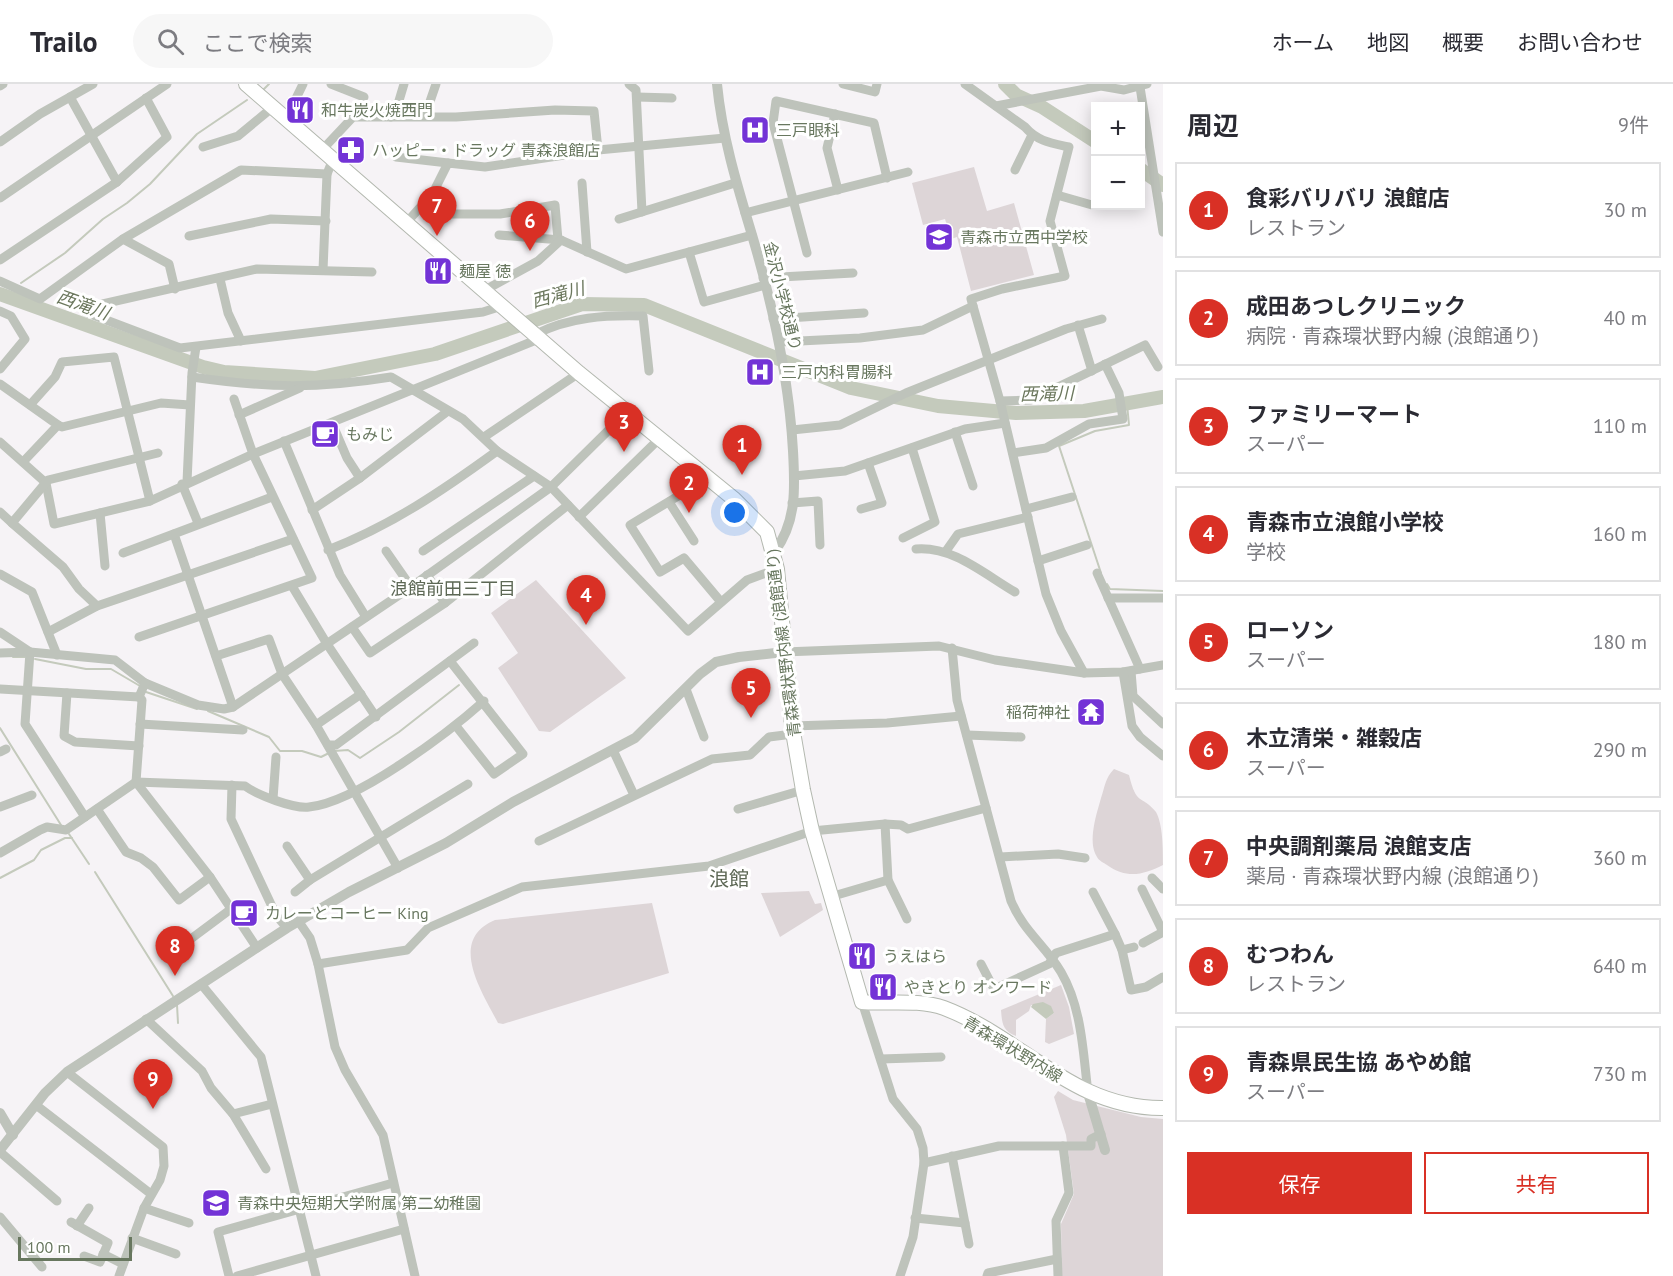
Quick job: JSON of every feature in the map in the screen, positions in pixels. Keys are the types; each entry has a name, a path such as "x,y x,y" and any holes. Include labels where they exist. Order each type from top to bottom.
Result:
{"main road":[{"name":"青森環状野内線 (浪館通り)","path":"246,84 536,333 579,373 708,478 767,532 775,551 793,730 803,790 830,897 861,1002"},
{"name":"青森環状野内線","path":"861,1002 932,1004 951,1011 1088,1093 1137,1106 1163,1108"}],"street":[{"path":"0,142 93,84"},
{"path":"0,198 167,84"},
{"path":"286,119 303,84"},
{"path":"331,84 364,97"},
{"path":"391,117 404,84"},
{"path":"425,116 436,84"},
{"path":"629,84 636,90 637,97 642,212"},
{"name":"金沢小学校通り","path":"717,84 735,183 752,235 786,369 794,476 790,524 775,551"},
{"path":"843,84 875,92 878,84"},
{"path":"965,84 1025,127 1032,135 1042,141 1069,147 1050,221 1065,276 1002,289 971,299 1005,421 1046,594 1061,631 1084,673"},
{"path":"996,106 1101,86 1124,90 1144,85 1153,174 1163,232"},
{"path":"70,97 117,183"},
{"path":"637,97 672,98"},
{"path":"0,260 117,183 167,137 146,98"},
{"path":"807,253 773,123 777,101 874,123 887,178"},
{"path":"204,147 238,136 273,107"},
{"path":"322,150 352,117 555,110 594,111 598,150"},
{"path":"835,114 827,148 838,190"},
{"path":"1015,170 1032,135"},
{"path":"396,157 485,167 598,150 725,138"},
{"path":"323,270 327,174 333,159"},
{"path":"406,222 443,177 448,163"},
{"path":"0,281 40,299 123,239 241,170 327,174"},
{"path":"745,213 908,172"},
{"path":"582,183 588,252"},
{"path":"620,219 735,183"},
{"path":"1057,195 1091,205"},
{"path":"426,200 444,214 500,214 555,206 560,240"},
{"path":"189,236 271,219 326,221"},
{"path":"499,235 560,240 626,269 752,235"},
{"path":"123,239 169,264 175,289"},
{"path":"485,290 538,261 560,240"},
{"path":"689,252 704,302 764,281 853,273"},
{"path":"372,272 257,269 85,308 85,312 167,345 196,347 483,312 502,306"},
{"path":"220,279 228,313 241,340"},
{"path":"781,347 923,330 973,306"},
{"path":"0,311 11,316 25,339 0,369"},
{"path":"773,319 864,313"},
{"path":"0,442 46,483 54,524 150,501 184,483 413,389 561,323 589,317 643,316 649,371"},
{"path":"792,430 840,425 906,393 1101,319"},
{"path":"1078,326 1092,371"},
{"path":"1000,403 1031,400 1145,345 1158,367"},
{"path":"196,347 184,483 198,523"},
{"path":"30,405 56,377 62,362 114,357 150,501"},
{"path":"1013,453 1046,448 1089,424 1123,419 1120,400 1106,364"},
{"path":"484,437 579,373"},
{"path":"192,375 259,386 303,387 343,385 391,377 463,419 497,451 551,487 688,631 747,580 777,569"},
{"path":"0,384 62,427 161,403 190,405"},
{"path":"239,415 303,387"},
{"path":"139,637 312,578 253,454 234,399"},
{"path":"312,510 360,478 448,411"},
{"path":"0,653 30,652 115,660 145,683 198,705 224,709 233,706 411,587 551,487 628,411"},
{"path":"794,476 845,471 955,432 1005,421"},
{"path":"332,423 347,458 360,478"},
{"path":"23,462 58,425"},
{"path":"955,432 973,486"},
{"path":"579,517 659,439"},
{"path":"284,441 328,550 340,575 366,617"},
{"path":"903,538 935,522 912,448"},
{"path":"328,550 371,533 404,515 497,451"},
{"path":"12,523 48,480 158,453"},
{"path":"861,509 882,503 868,463"},
{"path":"423,551 534,476"},
{"path":"708,478 630,525 660,572 684,558 721,602"},
{"path":"123,554 272,496"},
{"path":"946,551 958,534 1072,497"},
{"path":"792,503 818,501 820,545"},
{"path":"669,502 694,540"},
{"path":"352,627 370,653 445,603 567,505"},
{"path":"0,512 63,567 79,589 97,606"},
{"path":"100,513 105,566"},
{"path":"174,534 233,706"},
{"path":"48,632 97,606 293,539"},
{"path":"1038,561 1087,546"},
{"path":"916,549 933,548 946,551 1015,592"},
{"path":"386,551 411,587"},
{"path":"1097,573 1108,598 1131,671 1133,696 1163,724"},
{"path":"0,574 32,592 57,655"},
{"path":"427,575 445,603"},
{"path":"292,586 327,644 376,717"},
{"path":"1108,598 1163,598"},
{"path":"0,632 30,652"},
{"path":"216,656 269,639 282,674 316,725 398,868"},
{"path":"330,750 474,643"},
{"path":"952,648 961,716 1011,901 1020,921 1052,958 1062,974 1075,1005 1088,1093 1105,1150"},
{"path":"57,1201 0,1151 55,1081 287,928 349,892 446,843 513,802 613,750 646,730 700,674 716,662 784,652 952,648 995,660 1084,673 1131,671 1163,665"},
{"path":"30,652 25,724 85,817"},
{"path":"450,661 523,754 494,774 456,726"},
{"path":"1131,671 1132,726 1140,737 1163,756"},
{"path":"139,697 145,683"},
{"path":"0,689 139,697"},
{"path":"686,689 704,737"},
{"path":"66,693 64,736 75,742 139,746"},
{"path":"316,725 361,694"},
{"path":"139,697 142,700 136,782 210,877 257,948"},
{"path":"0,853 47,827 66,830 136,782 232,784 245,786 256,795 309,807 354,792 432,744 483,701"},
{"path":"539,841 712,759 750,755 769,737 793,730 961,716"},
{"path":"140,724 243,730"},
{"path":"967,735 1021,737"},
{"path":"613,750 634,795"},
{"path":"273,799 276,757"},
{"path":"232,784 231,819 276,915 287,928"},
{"path":"295,892 310,880 468,784"},
{"path":"738,809 803,790"},
{"path":"0,807 32,795"},
{"path":"318,964 407,950 428,928 522,887 709,866 812,831 885,825 901,825 908,829 986,808"},
{"path":"97,809 126,852 141,858 153,867 179,900 210,877"},
{"path":"885,825 888,880 907,920"},
{"path":"287,846 310,880"},
{"path":"1000,857 1058,854 1085,858"},
{"path":"1152,878 1163,889"},
{"path":"830,897 888,880"},
{"path":"1122,950 1139,945 1163,932 1142,889"},
{"path":"1092,892 1122,950 1131,990 1146,987 1163,977"},
{"path":"180,947 231,909"},
{"path":"299,922 310,938 318,964 335,1047 345,1070 383,1135 414,1276"},
{"path":"981,964 993,989 1049,964 1056,953 1115,934"},
{"path":"201,984 261,1057 316,1276"},
{"path":"861,1002 893,1099 916,1129 923,1148 924,1163 913,1237 900,1276"},
{"path":"146,1019 202,1071 211,1088 233,1114 266,1169"},
{"path":"881,1059 941,1057"},
{"path":"67,1072 163,1147 164,1166 160,1180 144,1208 119,1276"},
{"path":"233,1114 272,1104"},
{"path":"36,1105 151,1194"},
{"path":"0,1113 13,1135"},
{"path":"924,1163 999,1146 1091,1146 1091,1139 1101,1134"},
{"path":"1058,1276 1056,1221 1069,1193 1063,1146"},
{"path":"952,1156 969,1244"},
{"path":"229,1276 218,1232 393,1183"},
{"path":"84,1256 100,1262 108,1243 74,1224 89,1208"},
{"path":"144,1208 189,1223"},
{"path":"0,1217 42,1267"},
{"path":"915,1218 965,1223"},
{"path":"237,1276 404,1229"},
{"path":"132,1238 176,1254"},
{"path":"103,1254 123,1264"},
{"path":"987,1276 988,1273 1057,1259"}],"shaded area":[{"path":"974,167 987,211 1014,203 1034,275 971,291 957,237 951,239 945,219 923,225 912,183"},
{"path":"536,580 626,678 550,732 539,731 498,668 518,653 491,613"},
{"path":"1114,769 1129,775 1134,792 1151,806 1158,817 1162,837 1163,865 1149,871 1135,874 1121,872 1100,860 1094,850 1095,819 1106,783"},
{"path":"809,891 815,904 821,903 823,910 780,937 761,893"},
{"path":"652,903 669,973 503,1024 498,1023 472,967 473,940 481,929 495,920"},
{"path":"1061,985 1069,1007 1074,1034 1049,1044 1045,1042 1046,1019 1054,1013 1031,1005 1029,1011 1016,1020 1016,1036 1005,1029 1001,1010"},
{"path":"1043,1002 1051,1006 1054,1013 1046,1019 1031,1007 1033,1004"},
{"path":"1058,1091 1073,1100 1141,1117 1163,1119 1163,1276 1062,1276 1061,1224 1074,1194 1066,1135 1054,1097"}],"waterway":[{"path":"264,89 269,84"},
{"name":"西滝川","path":"1005,84 1016,95 1042,107 1091,139"},
{"path":"21,283 65,253 103,219 150,184 197,134 247,100"},
{"name":"西滝川","path":"1145,172 1163,185"},
{"name":"西滝川","path":"0,294 203,367 224,372 315,378 435,354 582,304 644,305 851,388 938,406 1016,413 1084,411 1163,397"},
{"name":"西滝川","path":"14,299 16,294"},
{"path":"1101,573 1059,446 1095,431 1129,425 1127,404"},
{"path":"1107,584 1110,589 1163,591"},
{"path":"13,657 25,657"},
{"path":"35,659 86,669 111,669 140,686"},
{"path":"334,751 348,750 360,758 399,732 459,685"},
{"path":"146,692 197,709"},
{"path":"208,711 269,737 280,751 302,751 321,757 329,753"},
{"path":"0,728 61,825"},
{"path":"69,834 89,864"},
{"path":"0,878 34,860 41,850 65,838 72,838"},
{"path":"95,872 173,996"},
{"path":"177,1005 178,1023"}],"place":[{"name":"和牛炭火焼西門","path":"300,110"},
{"name":"三戸眼科","path":"755,130"},
{"name":"ハッピー・ドラッグ 青森浪館店","path":"351,150"},
{"name":"中央調剤薬局 浪館支店","path":"437,236"},
{"name":"青森市立西中学校","path":"939,237"},
{"name":"木立清栄・雑穀店","path":"530,251"},
{"name":"麺屋 徳","path":"438,271"},
{"name":"三戸内科胃腸科","path":"760,372"},
{"name":"もみじ","path":"325,434"},
{"name":"ファミリーマート","path":"624,452"},
{"name":"食彩バリバリ 浪館店","path":"742,475"},
{"name":"成田あつしクリニック","path":"689,513"},
{"name":"青森市立浪館小学校","path":"586,625"},
{"name":"稲荷神社","path":"1091,712"},
{"name":"ローソン","path":"751,718"},
{"name":"カレーとコーヒー King","path":"244,913"},
{"name":"うえはら","path":"862,956"},
{"name":"むつわん","path":"175,976"},
{"name":"やきとり オンワード","path":"883,987"},
{"name":"青森県民生協 あやめ館","path":"153,1109"},
{"name":"青森中央短期大学附属 第二幼稚園","path":"216,1203"}],"district":[{"name":"浪館前田三丁目","path":"453,589"},
{"name":"浪館","path":"729,879"}]}
